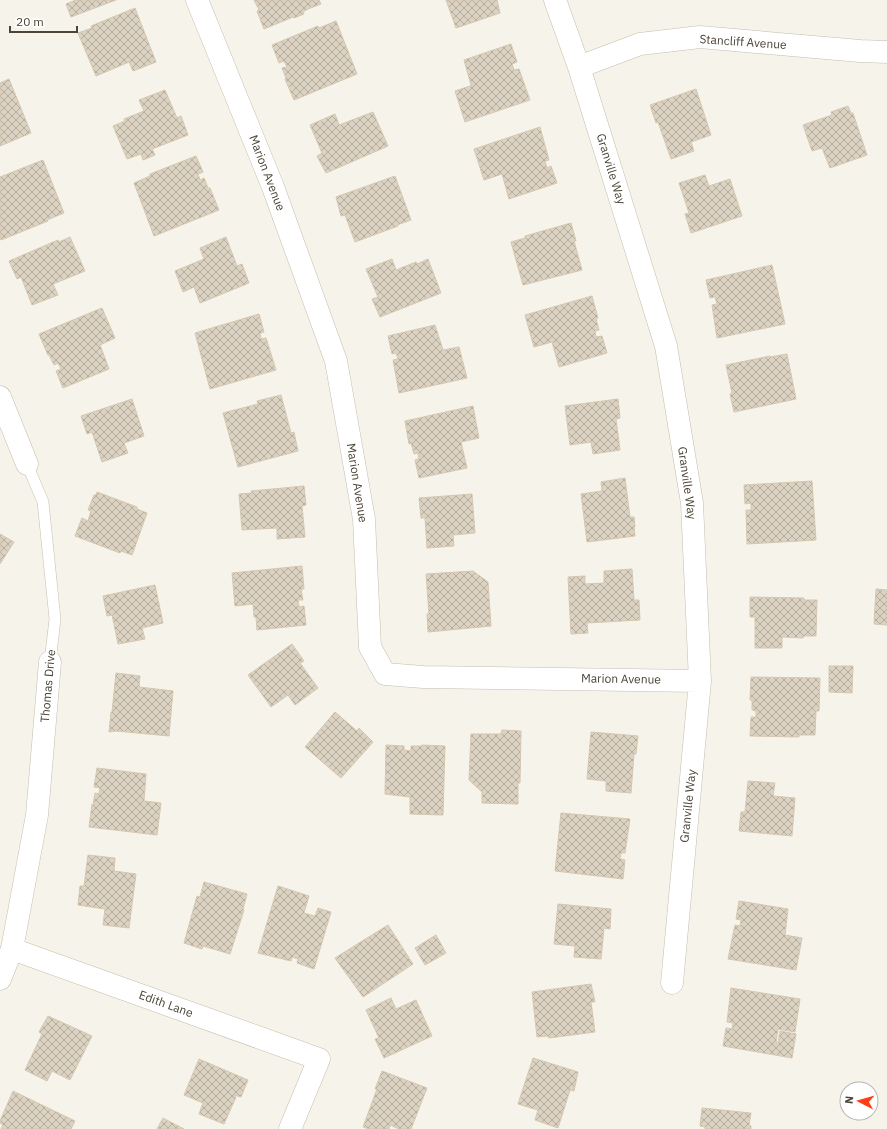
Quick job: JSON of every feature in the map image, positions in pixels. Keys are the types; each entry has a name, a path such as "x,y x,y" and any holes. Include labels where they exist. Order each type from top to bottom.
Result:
{"street":[{"name":"Marion Avenue","path":"197,0 273,187 336,361 364,519 370,647 385,674 423,677 700,680"},
{"name":"Granville Way","path":"556,0 579,67 666,346 692,504 700,680 672,983"},
{"name":"Stancliff Avenue","path":"579,67 640,44 700,37 887,52"},
{"name":"Thomas Drive","path":"0,397 27,464"},
{"name":"Thomas Drive","path":"0,979 12,949 37,815 50,662"},
{"name":"Edith Lane","path":"12,949 319,1059 290,1129"}],"lane":[{"name":"Thomas Drive","path":"27,464 43,502 55,619 50,662"}],"building":[{"path":"76,0 116,0 71,17 66,4"},
{"path":"254,0 319,0 321,4 308,9 303,12 304,14 264,29 257,11 259,10"},
{"path":"446,0 497,0 500,13 456,28"},
{"path":"135,8 156,62 133,71 129,62 96,76 78,33"},
{"path":"336,21 357,74 294,100 282,68 287,67 284,61 279,63 272,45 318,26 319,28"},
{"path":"511,44 517,62 512,64 514,70 519,69 530,100 465,122 455,91 473,85 471,85 464,60"},
{"path":"9,79 31,133 0,146 0,83"},
{"path":"696,89 711,135 691,142 694,151 671,159 658,122 656,123 650,105"},
{"path":"165,90 177,118 181,116 188,135 152,149 155,155 143,160 141,154 127,159 113,126 125,121 124,119 144,111 139,100"},
{"path":"848,106 851,113 853,113 867,155 830,168 822,148 812,151 803,125 832,115 831,112"},
{"path":"373,112 388,146 326,173 317,156 322,153 310,125 335,114 339,125"},
{"path":"540,127 549,160 545,161 547,168 551,166 557,183 509,199 502,174 484,180 474,149"},
{"path":"196,156 203,172 198,174 200,180 204,178 219,210 154,236 134,183 150,176 150,174"},
{"path":"43,160 64,213 1,240 0,177"},
{"path":"705,175 709,186 730,179 742,216 691,233 685,214 689,213 679,183"},
{"path":"395,176 411,220 355,242 345,215 341,216 336,197"},
{"path":"571,223 582,270 523,285 511,242 525,238 525,236"},
{"path":"70,237 85,271 53,284 58,295 32,305 21,277 17,279 9,261 58,240 59,242"},
{"path":"226,237 237,266 242,264 249,283 200,303 194,287 183,292 175,271 204,259 200,248"},
{"path":"392,259 396,270 428,259 441,293 380,317 372,299 378,297 366,269"},
{"path":"772,265 785,324 717,338 712,305 717,304 715,297 710,298 706,280"},
{"path":"592,296 598,318 596,319 599,330 595,331 596,337 602,336 607,353 559,367 552,342 534,347 525,315"},
{"path":"102,308 115,338 100,345 109,369 63,388 56,371 61,369 58,363 54,365 39,334"},
{"path":"259,314 264,332 260,333 261,339 266,338 276,370 210,389 195,333"},
{"path":"435,325 443,350 459,347 467,378 399,393 393,360 398,359 396,353 392,354 388,336"},
{"path":"787,354 796,399 734,412 730,394 732,393 726,365"},
{"path":"281,395 291,433 294,432 298,451 238,467 223,413 258,404 257,401"},
{"path":"132,399 144,436 124,443 128,453 102,462 92,432 87,434 81,416"},
{"path":"618,399 620,418 616,419 620,450 593,454 591,442 570,445 565,406"},
{"path":"473,406 479,438 461,442 467,468 419,478 415,460 419,459 418,453 414,454 411,443 409,444 405,421"},
{"path":"625,478 630,517 634,517 635,536 587,542 581,494 602,491 601,482"},
{"path":"812,481 816,540 747,544 746,510 751,510 751,503 745,504 744,485"},
{"path":"304,486 306,505 302,506 305,537 277,539 277,528 242,530 239,494 252,493 251,491"},
{"path":"97,492 137,507 137,509 147,513 132,555 121,551 120,553 75,536 82,518 88,521 91,511 88,510 94,495 96,495"},
{"path":"472,494 475,533 453,535 454,546 427,548 425,518 421,518 419,498"},
{"path":"0,534 14,542 0,564"},
{"path":"302,566 304,589 301,589 303,600 298,600 299,607 304,606 306,625 257,630 253,604 235,606 232,573"},
{"path":"632,569 634,600 639,600 640,620 587,623 588,633 571,634 568,577 585,576 585,584 604,583 604,571"},
{"path":"473,571 488,582 491,626 428,632 427,614 429,614 426,574"},
{"path":"155,585 163,623 142,628 145,639 118,644 112,615 107,616 103,596"},
{"path":"876,589 887,590 887,625 874,624"},
{"path":"750,597 804,598 804,600 817,600 816,636 804,636 803,638 782,637 782,648 755,648 755,617 750,617"},
{"path":"292,644 304,661 300,663 318,688 295,705 288,695 271,707 248,675"},
{"path":"829,666 853,666 852,693 829,692"},
{"path":"116,673 140,676 139,687 173,691 169,736 116,731 109,732"},
{"path":"751,677 820,678 819,711 816,711 815,735 799,735 799,737 750,736 751,717 756,717 756,711 752,710 752,700 750,700"},
{"path":"335,712 357,731 359,728 373,742 341,778 305,747"},
{"path":"502,730 521,731 518,804 482,803 482,792 469,780 471,734 501,734"},
{"path":"591,732 638,736 636,754 634,754 631,793 606,791 606,781 587,779"},
{"path":"386,745 404,746 404,750 411,751 411,746 445,746 443,815 410,814 410,797 385,794"},
{"path":"97,768 146,774 144,801 161,803 157,835 89,827 95,793 99,794 100,788 94,787"},
{"path":"748,781 775,783 773,796 795,798 792,836 739,831 741,812 745,812"},
{"path":"561,813 630,819 625,853 621,853 620,859 625,860 623,879 555,871"},
{"path":"88,855 115,858 114,871 136,874 129,928 103,925 105,909 78,905 80,886 84,886"},
{"path":"204,882 247,894 244,910 230,954 203,946 202,949 184,943 197,896 200,897"},
{"path":"278,886 309,896 304,913 315,916 318,908 331,912 314,969 297,963 298,959 292,957 291,961 258,953"},
{"path":"739,901 788,909 785,935 802,938 796,970 728,959 735,925 740,926 741,920 736,919"},
{"path":"558,904 611,909 610,929 604,928 601,959 574,957 575,946 554,944"},
{"path":"388,925 413,964 363,997 335,958"},
{"path":"436,935 446,953 425,965 415,948"},
{"path":"591,984 595,1002 591,1002 595,1032 549,1038 548,1036 537,1037 532,992"},
{"path":"731,988 800,999 795,1032 778,1029 776,1042 778,1043 780,1031 796,1034 792,1058 723,1046 726,1028 732,1029 733,1023 727,1022"},
{"path":"391,998 396,1009 416,1000 432,1036 384,1058 375,1039 379,1038 366,1010"},
{"path":"48,1016 92,1036 70,1080 52,1071 47,1081 25,1070 42,1034 39,1032"},
{"path":"533,1058 578,1072 574,1091 570,1090 558,1128 535,1120 538,1110 518,1104"},
{"path":"199,1059 248,1080 241,1097 234,1095 236,1097 224,1124 199,1114 203,1103 184,1095"},
{"path":"382,1071 427,1088 411,1129 399,1129 390,1125 389,1129 369,1129 363,1127"},
{"path":"13,1091 75,1121 71,1129 1,1129 3,1125 0,1121"},
{"path":"702,1108 751,1113 749,1125 751,1126 751,1129 705,1129 705,1127 700,1126"},
{"path":"163,1118 184,1129 157,1129"}]}
